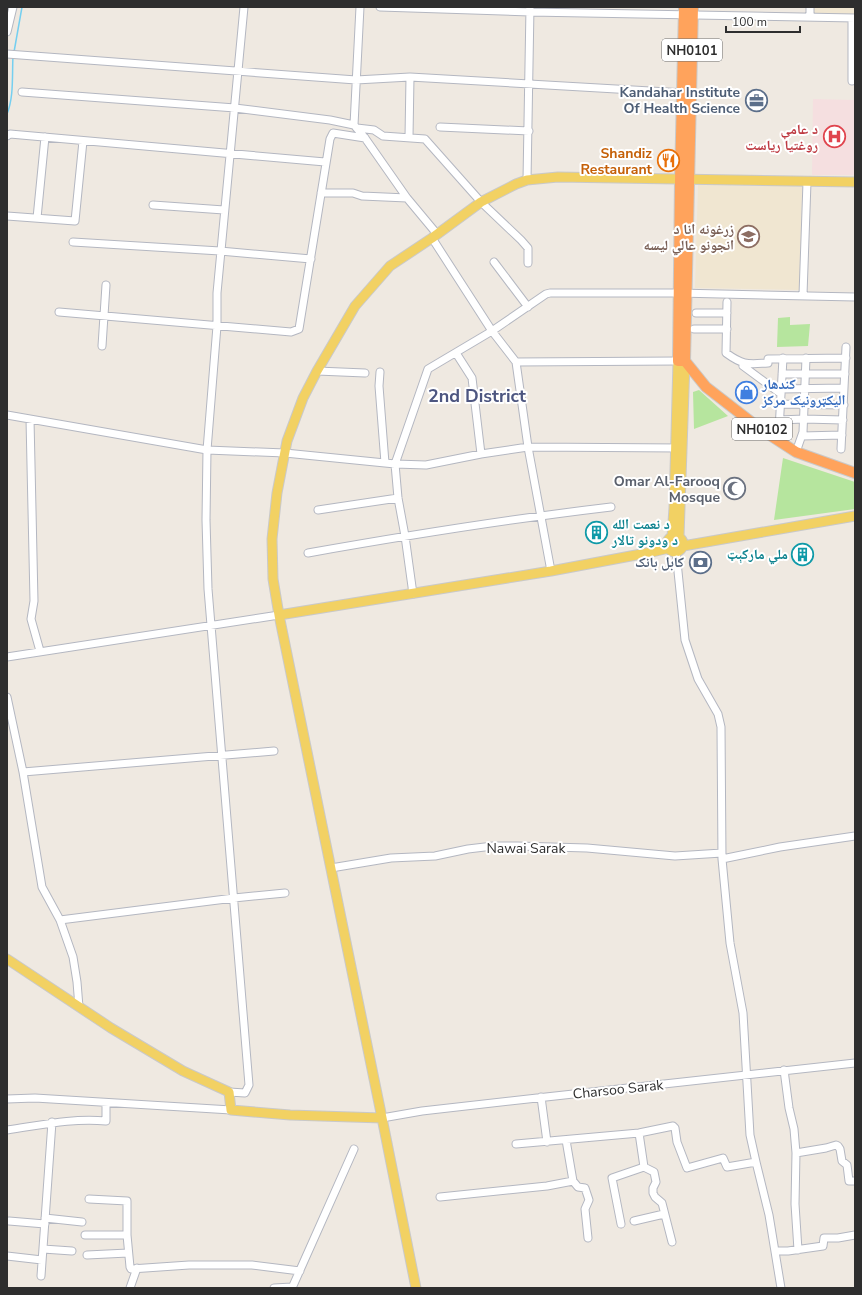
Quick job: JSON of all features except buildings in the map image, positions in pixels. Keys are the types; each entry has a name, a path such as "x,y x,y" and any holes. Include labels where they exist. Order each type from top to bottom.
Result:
{"highway":[{"name":"NH0101","path":"684,180 688,11"},
{"path":"682,361 684,180"},
{"name":"NH0102","path":"682,361 706,387 759,428 796,452 855,473"}],"main road":[{"path":"416,1288 279,615 273,579 272,539 277,493 287,441 303,398 355,306 390,266 481,202 516,184 528,180 558,178 855,182"},
{"path":"675,537 682,361"},
{"path":"279,615 413,594 652,552 680,550 683,546 855,516"},
{"path":"672,550 668,540 675,537 683,540 683,546"},
{"path":"7,959 79,1007 183,1071 229,1092 231,1110 290,1115 382,1118"}],"street":[{"path":"7,32 13,7"},
{"path":"229,1092 244,1092 249,1085 210,626 206,520 207,450 217,326 217,293 220,251 244,7"},
{"path":"360,7 356,80 356,126 434,236 492,331 516,362 528,447 550,570"},
{"path":"380,7 688,11 853,18 852,82"},
{"path":"810,7 810,17"},
{"path":"528,180 530,10"},
{"path":"7,54 356,80 410,77 687,93"},
{"path":"409,137 410,77"},
{"path":"22,92 234,108 330,120 374,130 383,136 420,138 428,141 481,202 528,248 528,263"},
{"path":"440,127 529,131"},
{"path":"59,312 291,332 299,329 325,162 330,139 333,133 365,138"},
{"path":"7,136 10,134 230,155 325,162"},
{"path":"37,218 45,137"},
{"path":"7,216 75,221 83,141"},
{"path":"803,295 807,182"},
{"path":"321,193 353,193 362,196 407,198"},
{"path":"153,205 224,210"},
{"path":"73,242 220,251 311,259"},
{"path":"494,262 528,307"},
{"path":"102,346 106,285"},
{"path":"413,594 398,498 395,464 428,370 550,293 683,293 855,297"},
{"path":"727,302 726,353 740,362 746,364 768,363 768,359 783,358 846,358"},
{"path":"696,313 727,313"},
{"path":"694,329 726,329"},
{"path":"841,449 846,348"},
{"path":"456,353 472,378 481,454"},
{"path":"779,430 783,358"},
{"path":"796,452 803,432 806,358"},
{"path":"516,362 682,361"},
{"path":"743,366 781,392 805,388 844,388"},
{"path":"317,371 365,373"},
{"path":"380,372 385,463"},
{"path":"782,374 845,374"},
{"path":"780,404 844,405"},
{"path":"7,415 207,450 285,453 395,464 426,465 481,454 528,447 679,448"},
{"path":"30,419 34,601 31,619 40,651"},
{"path":"780,420 843,420"},
{"path":"802,436 842,435"},
{"path":"318,510 398,498"},
{"path":"308,553 540,515 611,507"},
{"path":"672,550 685,640 698,679 718,714 721,727 722,856 730,943 743,1013 750,1135 769,1215 781,1288"},
{"path":"7,657 279,615"},
{"path":"7,697 23,772 42,887 60,920 73,957 79,1007"},
{"path":"23,772 274,751"},
{"name":"Nawai Sarak","path":"331,868 391,858 435,856 492,846 587,848 675,856 722,856 855,836"},
{"path":"60,920 285,893"},
{"name":"Charsoo Sarak","path":"382,1118 422,1111 541,1097 855,1063"},
{"path":"784,1070 789,1108 794,1129 796,1153 795,1204 798,1250"},
{"path":"541,1097 547,1142"},
{"path":"7,1099 35,1098 231,1110"},
{"path":"7,1130 52,1122 91,1120 106,1121 106,1103"},
{"path":"41,1276 52,1122"},
{"path":"516,1144 639,1133 675,1127 677,1142 687,1168 723,1158 727,1167 756,1162"},
{"path":"639,1133 644,1167"},
{"path":"566,1140 574,1181 578,1186 585,1188 589,1200 585,1209 588,1238"},
{"path":"796,1153 836,1145 840,1149 842,1161 846,1165 849,1181 855,1181"},
{"path":"274,1288 292,1287 354,1148"},
{"path":"621,1224 612,1178 644,1167 654,1172 656,1182 653,1188 653,1193 662,1203 672,1242"},
{"path":"440,1197 547,1186 574,1181"},
{"path":"89,1199 127,1201 127,1235 130,1268 252,1265 300,1271"},
{"path":"634,1221 664,1214"},
{"path":"10,1221 82,1222"},
{"path":"85,1235 127,1235"},
{"path":"776,1251 798,1250 823,1246 824,1238 838,1238 855,1235"},
{"path":"43,1249 72,1251"},
{"path":"87,1255 128,1254"},
{"path":"7,1256 42,1260"},
{"path":"130,1288 137,1268"}],"shaded area":[{"path":"812,7 855,7 855,15 812,14"},
{"name":"د عامې روغتیا ریاست","path":"813,99 855,100 855,175 812,175"},
{"name":"زرغونه انا د انجونو عالي لیسه","path":"698,185 802,186 800,290 695,288"}],"green space":[{"path":"790,317 790,325 810,324 808,346 777,347 778,318"},
{"path":"699,390 728,416 694,429 693,392"},
{"path":"783,458 855,482 855,509 774,520"}],"waterway":[{"path":"14,52 22,7"},
{"path":"7,114 12,93 13,56"}],"place":[{"name":"Kandahar Institute Of Health Science","path":"756,100"},
{"name":"د عامې روغتیا ریاست","path":"834,137"},
{"name":"Shandiz Restaurant","path":"668,161"},
{"name":"زرغونه انا د انجونو عالي لیسه","path":"749,237"},
{"name":"کندهار الیکټرونیک مرکز","path":"747,392"},
{"name":"Omar Al-Farooq Mosque","path":"735,489"},
{"name":"د نعمت الله د ودونو تالار","path":"597,532"},
{"name":"ملي مارکېټ","path":"803,554"},
{"name":"کابل بانک","path":"700,562"}],"district":[{"name":"2nd District","path":"477,396"}]}
